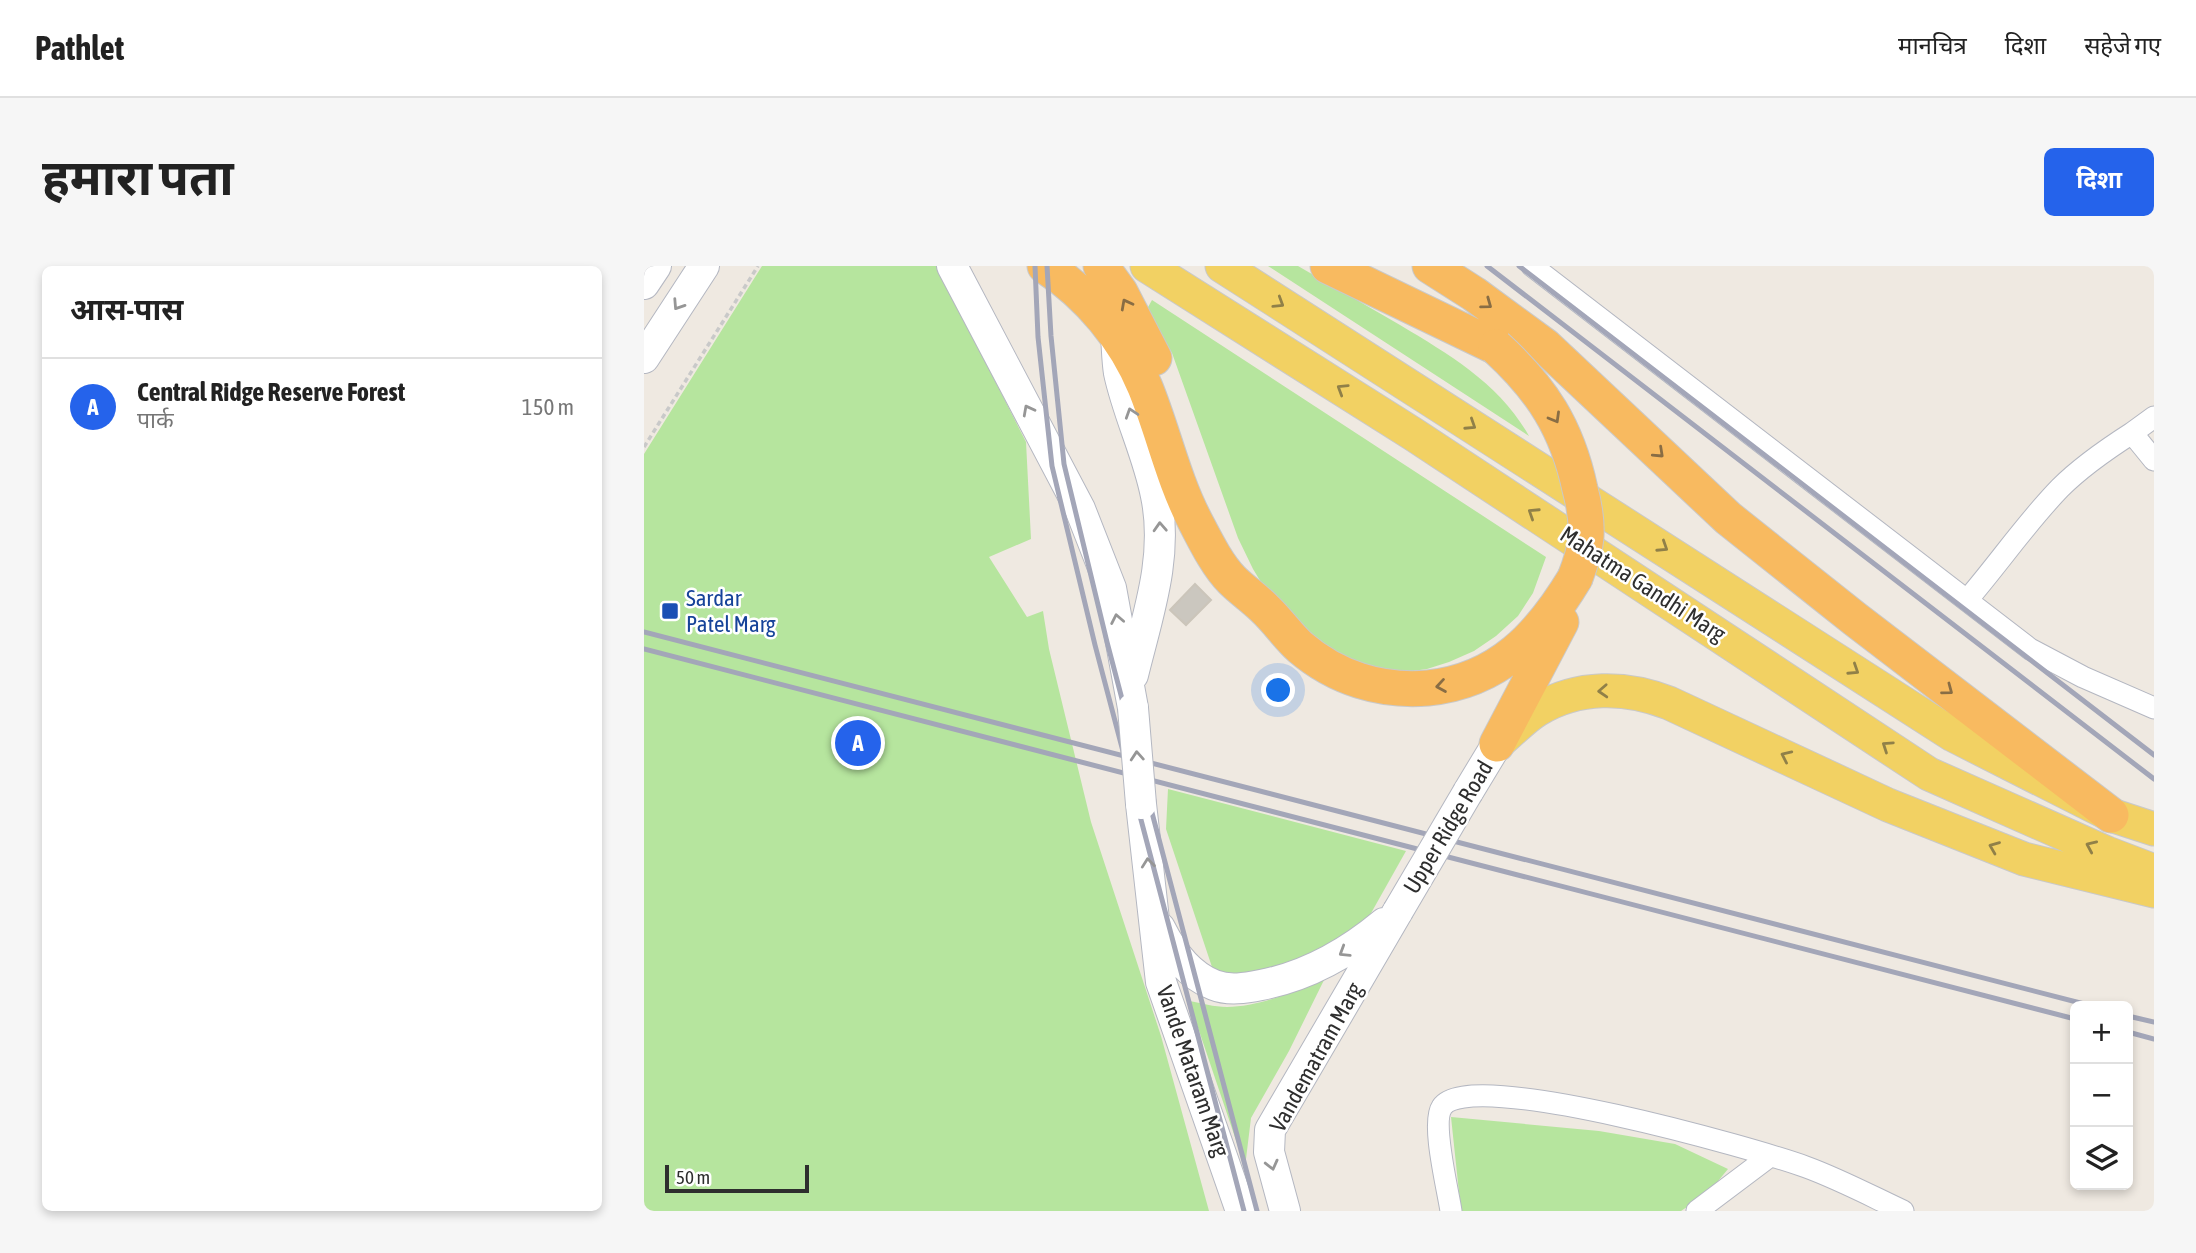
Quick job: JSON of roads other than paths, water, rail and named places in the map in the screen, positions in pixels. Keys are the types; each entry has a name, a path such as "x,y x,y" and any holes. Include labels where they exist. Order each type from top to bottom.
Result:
{"highway":[{"path":"1045,266 1085,296 1138,370 1195,521 1230,578 1314,657 1348,677 1371,684 1414,689 1442,687 1520,666"},
{"path":"1101,266 1120,292 1152,352 1184,447 1221,536 1266,610"},
{"path":"1328,266 1496,347"},
{"path":"1378,266 1496,347 1534,385 1558,422 1578,479 1586,515 1586,537 1575,578 1559,627 1520,666 1497,744"},
{"path":"1430,266 1474,294 1545,346 1728,517 2111,815"}],"main road":[{"path":"644,284 656,266"},
{"path":"648,351 704,266"},
{"path":"952,266 1080,509 1111,588 1132,697"},
{"name":"Mahatma Gandhi Marg","path":"1147,266 1413,434 1929,774 2154,872"},
{"name":"Mahatma Gandhi Marg","path":"1222,266 1953,735 2111,815 2154,829"},
{"path":"1116,336 1119,372 1152,478 1160,537 1157,576 1132,697"},
{"path":"1497,744 1535,711 1567,697 1601,690 1636,692 1669,703 1888,805 2024,859 2154,891"},
{"name":"Vande Mataram Marg","path":"1132,697 1161,982 1241,1211"},
{"name":"Upper Ridge Road","path":"1398,911 1497,744"},
{"path":"1153,914 1176,957 1193,973 1217,987 1240,988 1272,983 1315,968 1357,944 1398,911"},
{"name":"Vandematram Marg","path":"1285,1211 1269,1153 1270,1130 1398,911"}],"street":[{"path":"1532,266 2030,649 2083,677 2154,708"},
{"path":"1967,600 2061,486 2105,450 2154,417"},
{"path":"2132,433 2154,460"},
{"path":"1451,1211 1438,1131 1438,1115 1442,1106 1452,1098 1468,1095 1541,1100 1653,1123 1807,1167 1903,1211"},
{"path":"1697,1211 1770,1156"}],"railway":[{"path":"1035,266 1038,337 1052,466 1095,645 1244,1211"},
{"path":"1047,266 1064,464 1107,642 1257,1211"},
{"path":"1487,266 2154,779"},
{"path":"1519,266 2154,755"},
{"path":"644,632 2073,1001"},
{"path":"644,649 2070,1018"},
{"path":"2133,1017 2154,1022"},
{"path":"2133,1033 2154,1039"}],"place":[{"name":"Sardar Patel Marg","path":"670,611"},
{"name":"Central Ridge Reserve Forest","path":"858,743"}]}
